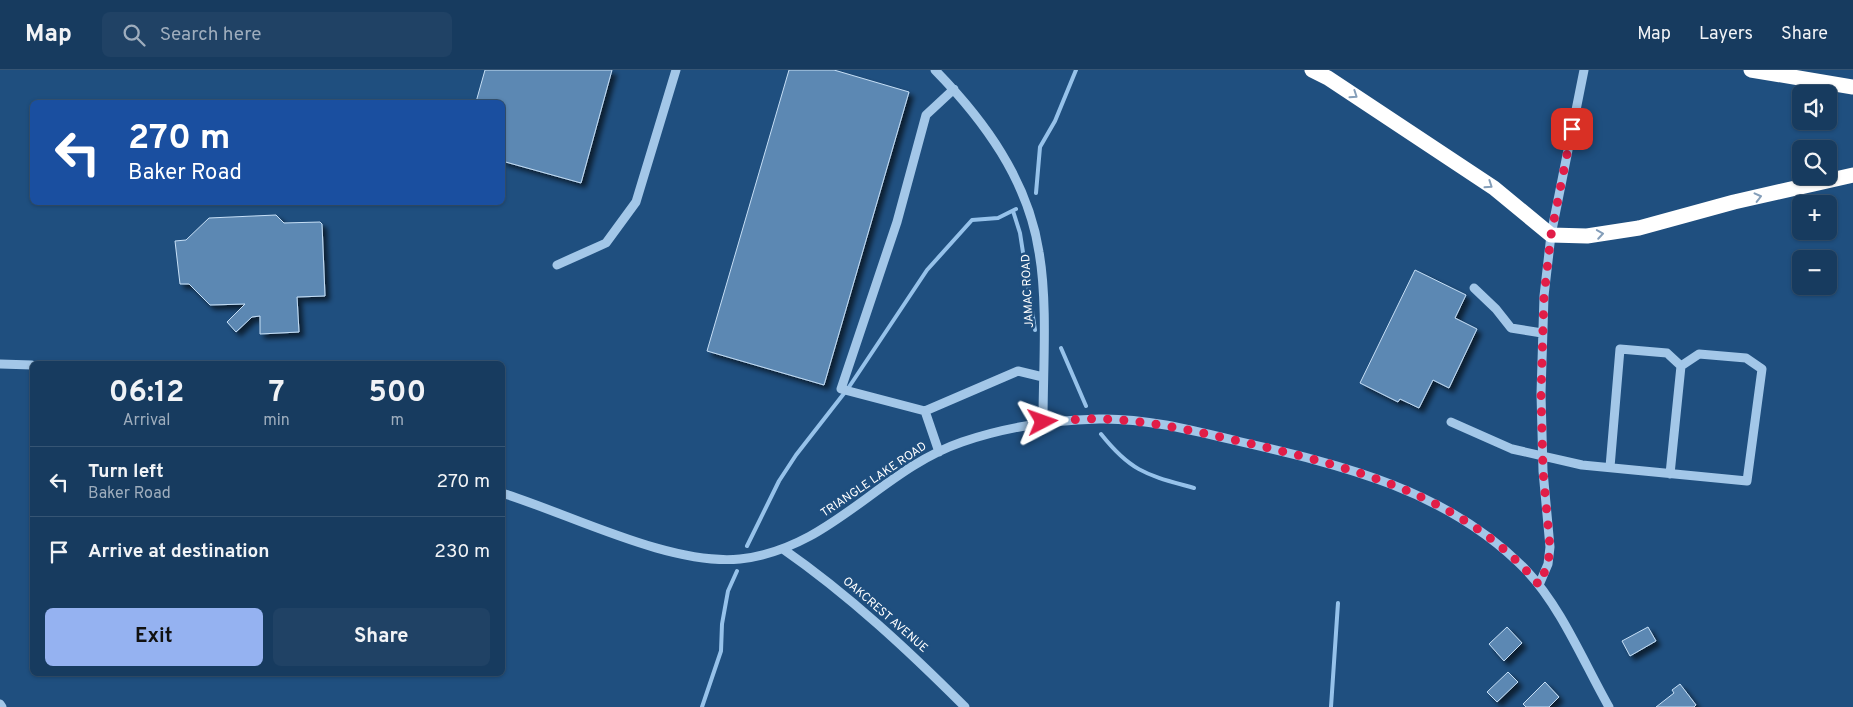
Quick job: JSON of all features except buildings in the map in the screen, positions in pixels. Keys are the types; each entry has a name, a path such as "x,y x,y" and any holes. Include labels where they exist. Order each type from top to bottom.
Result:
{"highway":[{"path":"1312,70 1328,78 1494,188 1551,235 1587,236 1639,228 1753,198 1853,175"},
{"path":"1751,70 1853,87"}],"street":[{"path":"557,265 606,243 636,202 676,70"},
{"name":"JAMAC ROAD","path":"935,70 954,89 990,133 1013,172 1027,207 1039,251 1043,422"},
{"path":"1539,585 1548,564 1550,547 1543,455 1542,333 1551,235 1583,74"},
{"path":"954,89 926,115 896,222 841,389 925,411 1018,371 1043,377"},
{"path":"1474,288 1496,309 1511,328 1542,333"},
{"path":"1610,467 1620,349 1667,353 1681,366"},
{"path":"1452,422 1512,449 1582,465 1748,481 1762,369 1746,358 1699,354 1681,366"},
{"path":"0,364 30,365"},
{"path":"1670,474 1681,366"},
{"path":"925,411 939,452"},
{"name":"TRIANGLE LAKE ROAD","path":"505,494 647,545 700,558 737,559 783,549 819,532 924,459 960,442 1043,422 1101,419 1147,422 1283,452 1368,474 1420,495 1458,515 1509,554 1539,585 1609,707"},
{"name":"OAKCREST AVENUE","path":"783,549 816,572 908,650 965,707"}],"waterway":[{"path":"1036,193 1040,147 1055,121 1076,70"},
{"path":"747,546 779,481 796,455 849,387 927,270 972,220 998,218 1016,209"},
{"path":"1013,211 1020,233 1035,330"},
{"path":"1061,348 1086,406"},
{"path":"1101,434 1122,457 1142,471 1164,480 1194,488"},
{"path":"702,707 721,651 722,624 728,591 737,571"},
{"path":"1331,707 1338,603"}],"route":[{"path":"1043,422 1101,419 1147,422 1193,430 1368,474 1420,495 1458,515 1509,554 1539,585 1548,564 1550,547 1543,471 1541,394 1544,296 1551,235 1572,129"}]}
